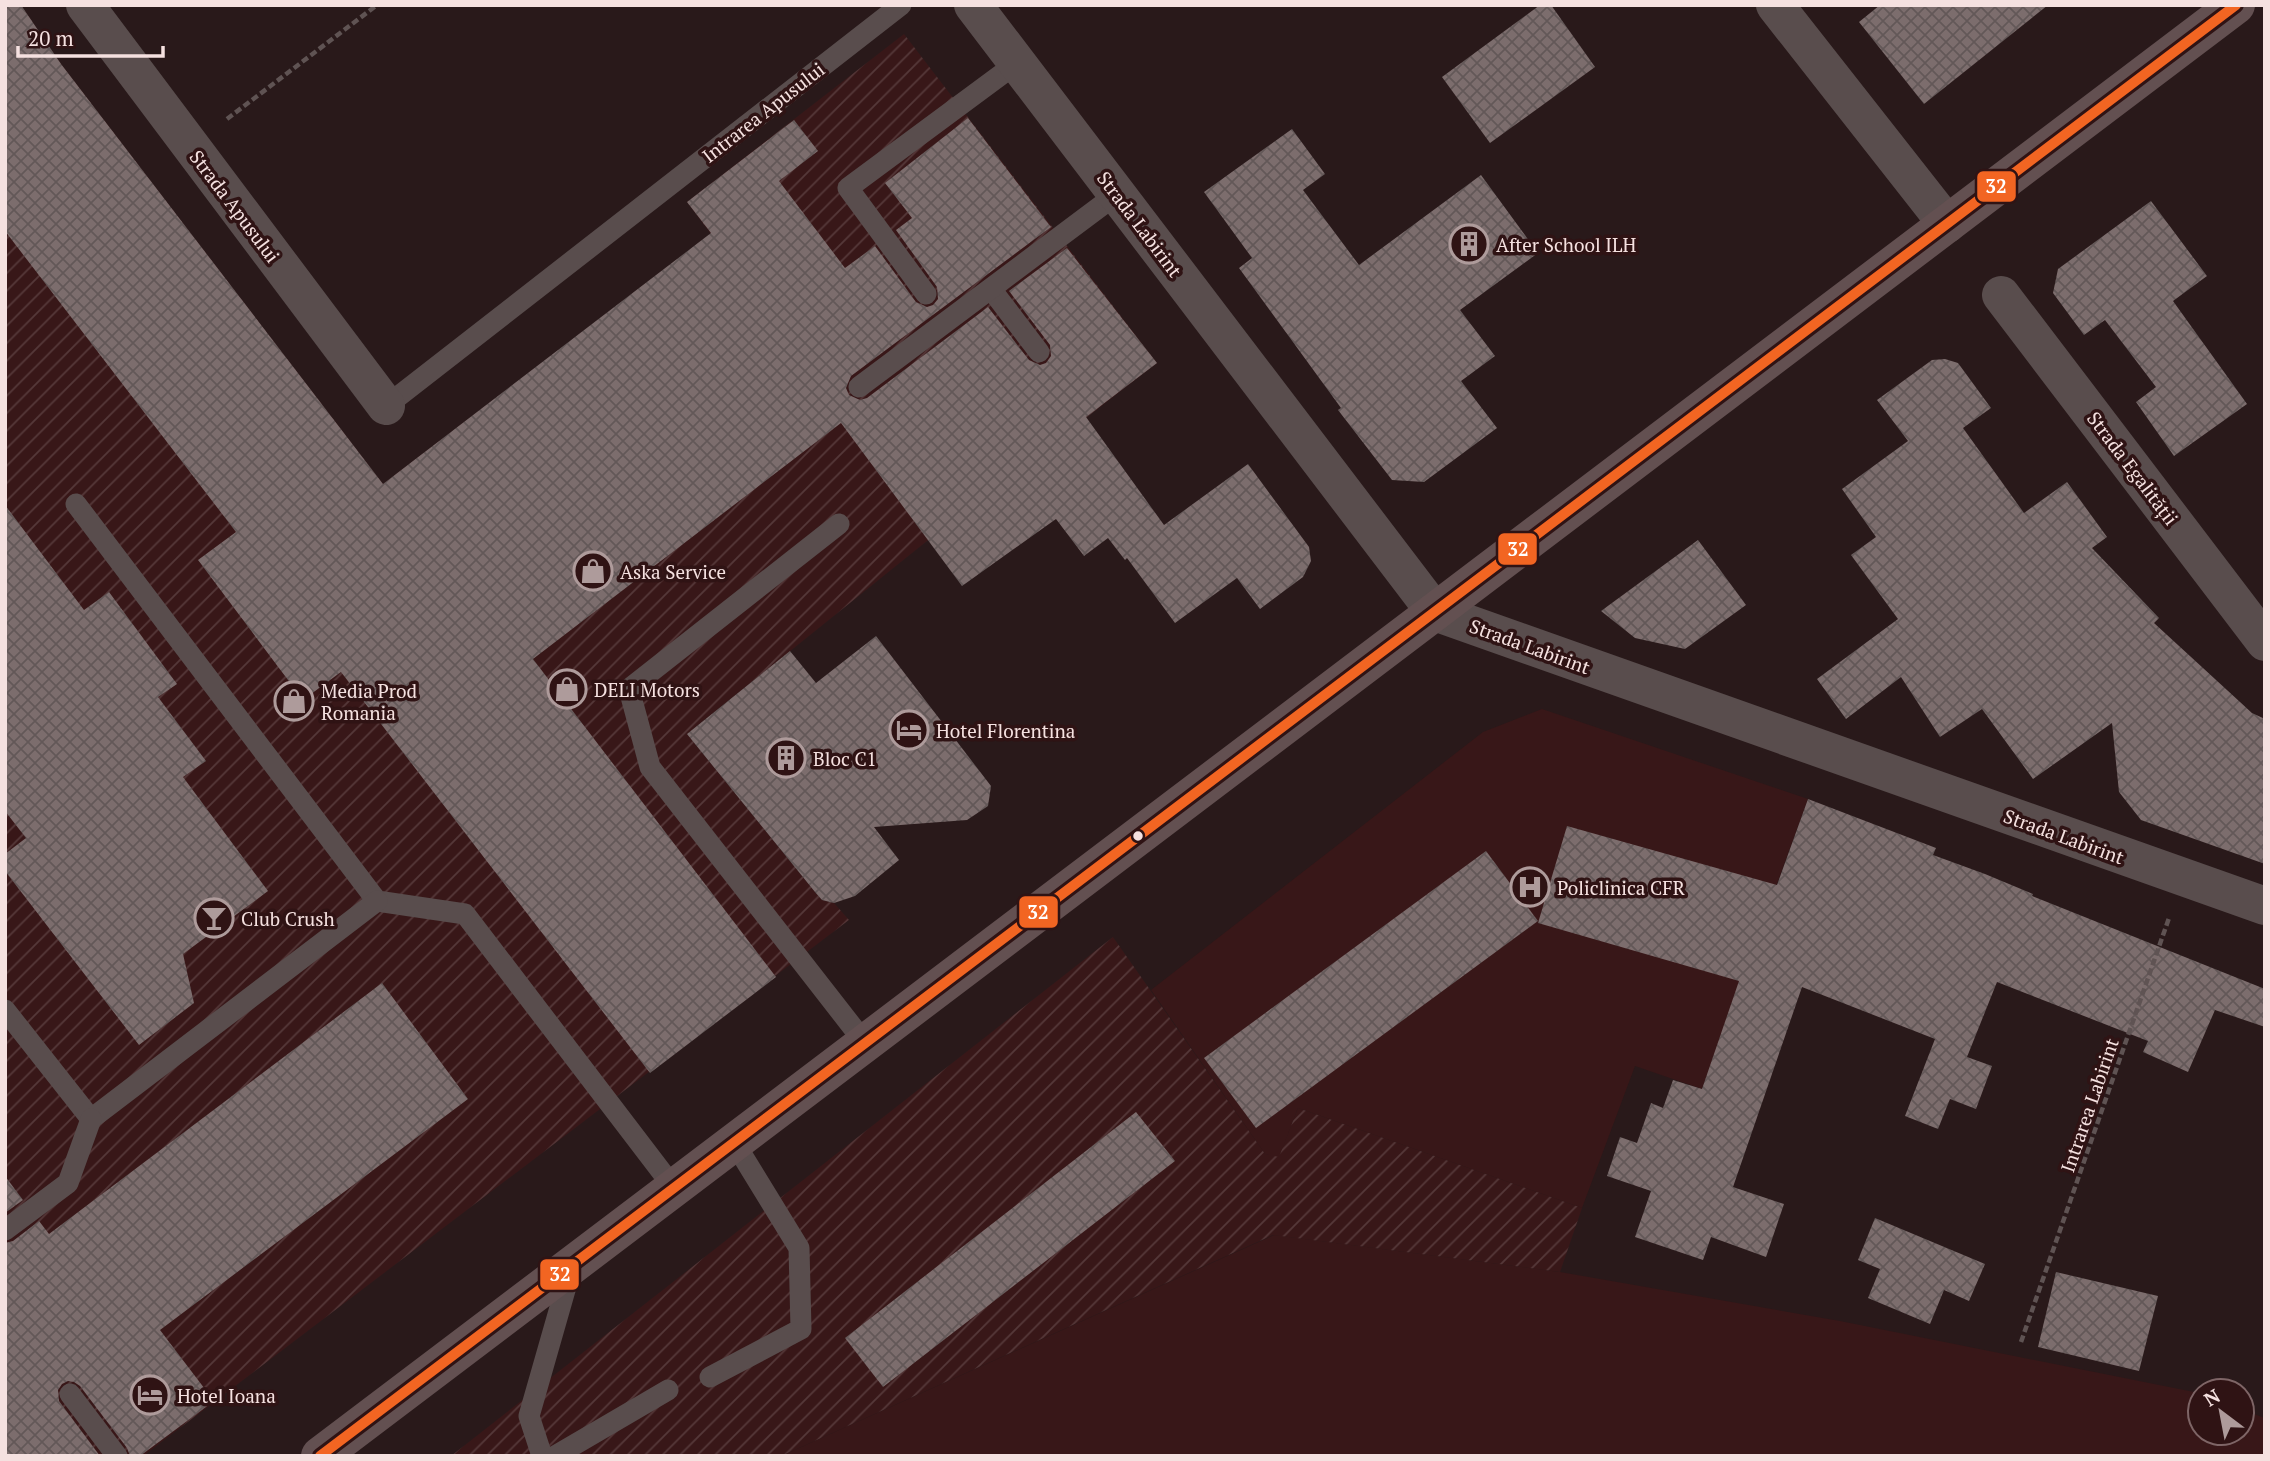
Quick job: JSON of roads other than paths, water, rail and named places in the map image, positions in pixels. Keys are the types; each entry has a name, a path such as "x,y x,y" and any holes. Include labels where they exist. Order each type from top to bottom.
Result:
{"main road":[{"path":"320,1456 2236,5"}],"street":[{"name":"Strada Apusului","path":"85,5 386,406"},
{"name":"Strada Labirint","path":"973,5 1435,612 2265,906"},
{"path":"1775,5 1947,224"},
{"name":"Strada Egalității","path":"2001,295 2265,642"}],"lane":[{"name":"Intrarea Apusului","path":"386,406 901,5"},
{"path":"926,295 848,188 1017,63"},
{"path":"859,387 1117,194"},
{"path":"990,289 1039,352"},
{"path":"76,504 377,901 466,914 674,1188"},
{"path":"839,524 629,689 650,767 865,1043"},
{"path":"5,1230 68,1183 91,1119 377,901"},
{"path":"5,1010 91,1119"},
{"path":"710,1377 801,1329 799,1248 734,1142"},
{"path":"542,1456 529,1416 572,1265"},
{"path":"555,1456 668,1390"},
{"path":"70,1394 117,1456"}],"place":[{"name":"After School ILH","path":"1469,244"},
{"name":"Aska Service","path":"593,571"},
{"name":"DELI Motors","path":"567,689"},
{"name":"Media Prod Romania","path":"294,701"},
{"name":"Hotel Florentina","path":"909,730"},
{"name":"Bloc C1","path":"786,758"},
{"name":"Policlinica CFR","path":"1530,887"},
{"name":"Club Crush","path":"214,918"},
{"name":"Hotel Ioana","path":"150,1395"}]}
